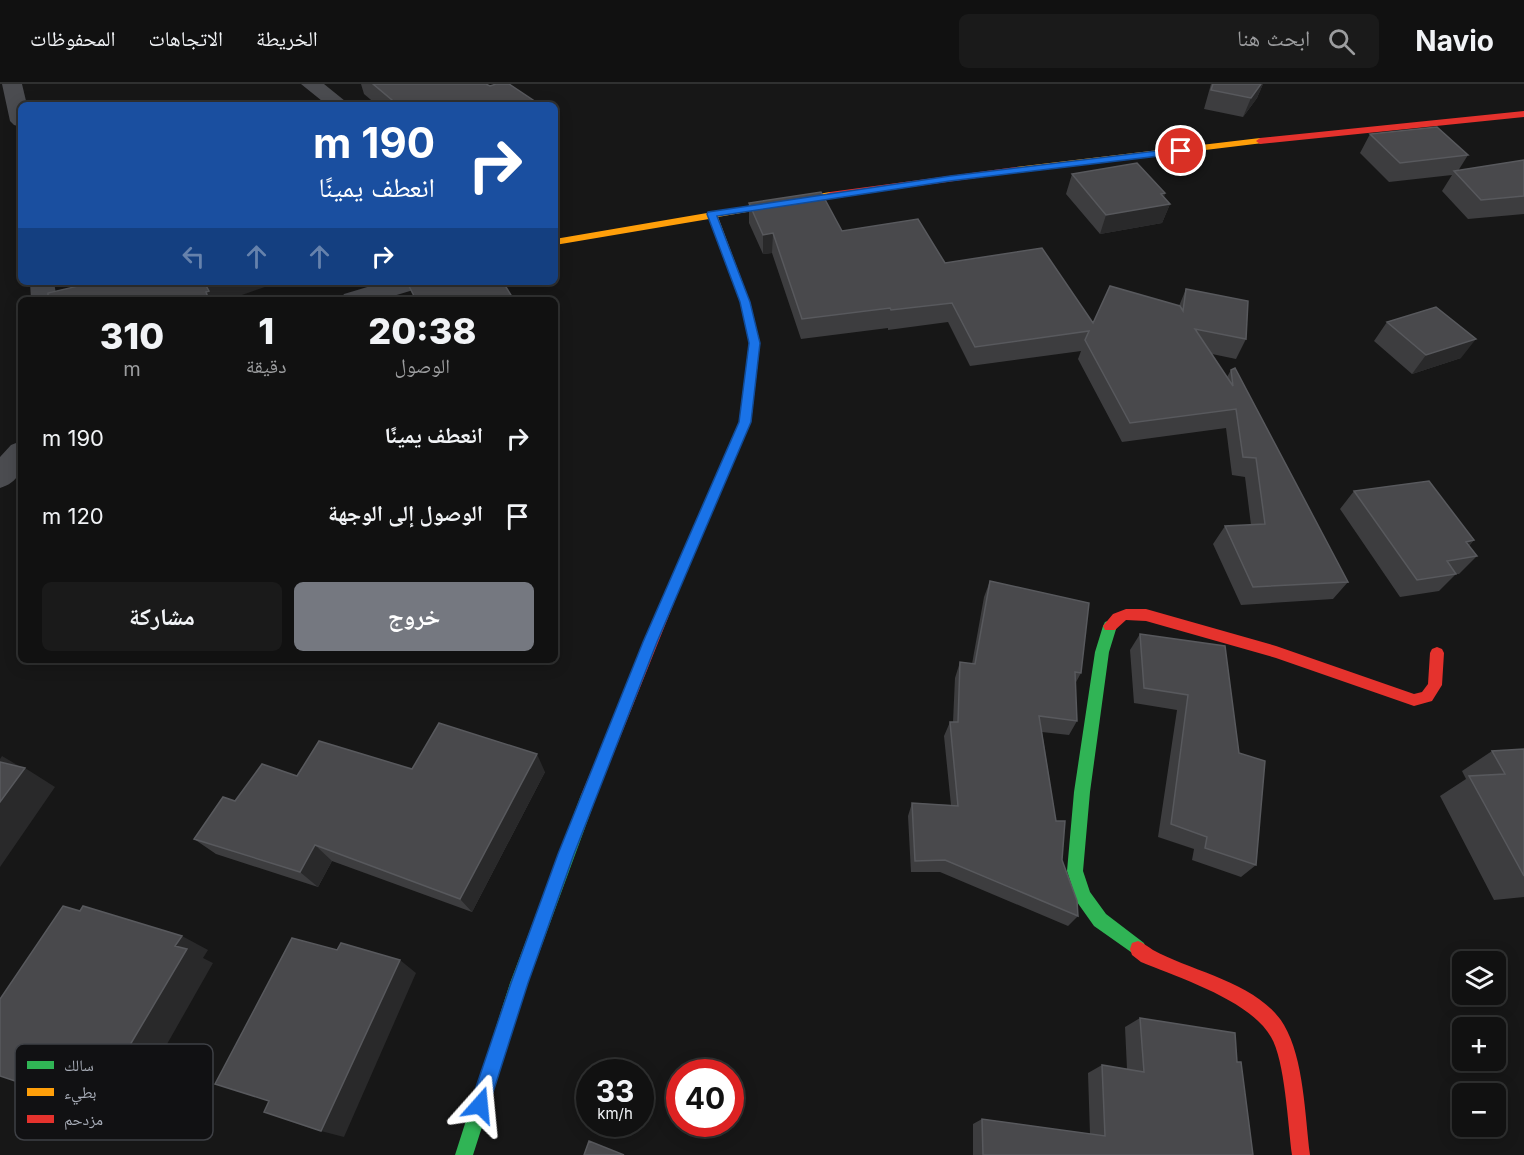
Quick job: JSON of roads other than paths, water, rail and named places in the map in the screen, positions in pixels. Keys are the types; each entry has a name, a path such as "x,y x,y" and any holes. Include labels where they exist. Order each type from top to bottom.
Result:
{"street":[{"path":"12,84 18,109"},
{"path":"310,84 336,102"},
{"path":"558,241 712,214 950,178 1342,132 1524,114"},
{"path":"464,1155 519,983 566,854 650,642 745,422 755,343 745,302 712,214"},
{"path":"363,297 401,285"},
{"path":"0,477 18,456"},
{"path":"1301,1155 1285,1049 1277,1029 1261,1013 1222,990 1147,956 1100,920 1083,896 1075,871 1082,792 1102,652 1111,624 1118,617 1127,613 1146,615 1276,652 1414,700 1427,697 1435,686 1437,653"}]}
